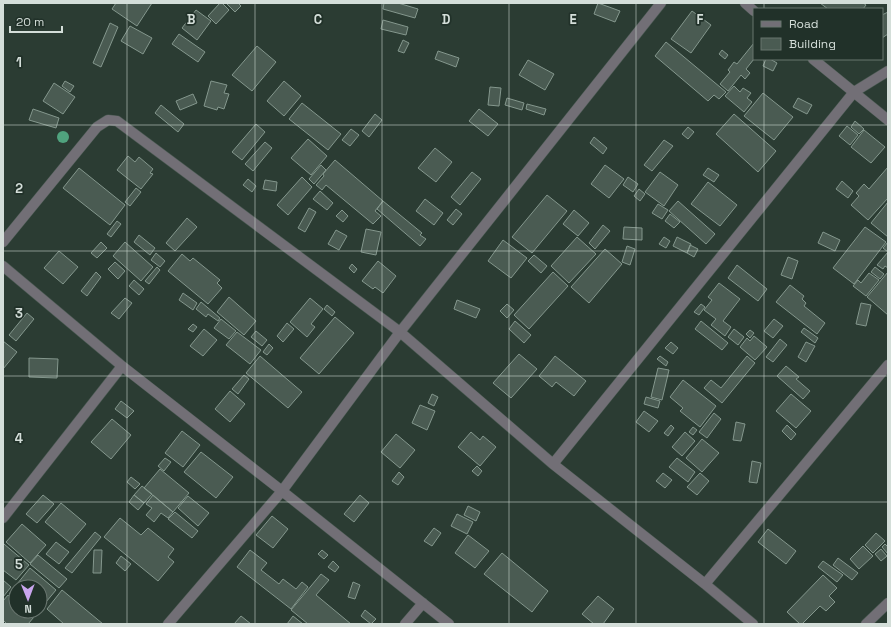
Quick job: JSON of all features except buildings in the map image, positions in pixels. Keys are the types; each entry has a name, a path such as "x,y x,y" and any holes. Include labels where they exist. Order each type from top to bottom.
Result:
{"street":[{"path":"168,624 282,491 400,332 661,3"},
{"path":"745,3 753,9"},
{"path":"814,60 888,120"},
{"path":"553,464 854,92 888,71"},
{"path":"3,242 97,127 108,120 117,121 400,332 553,464 705,584 753,624"},
{"path":"3,266 122,366 449,624"},
{"path":"705,584 888,365"},
{"path":"3,518 122,366"},
{"path":"405,624 423,603"},
{"path":"866,624 888,603"}]}
